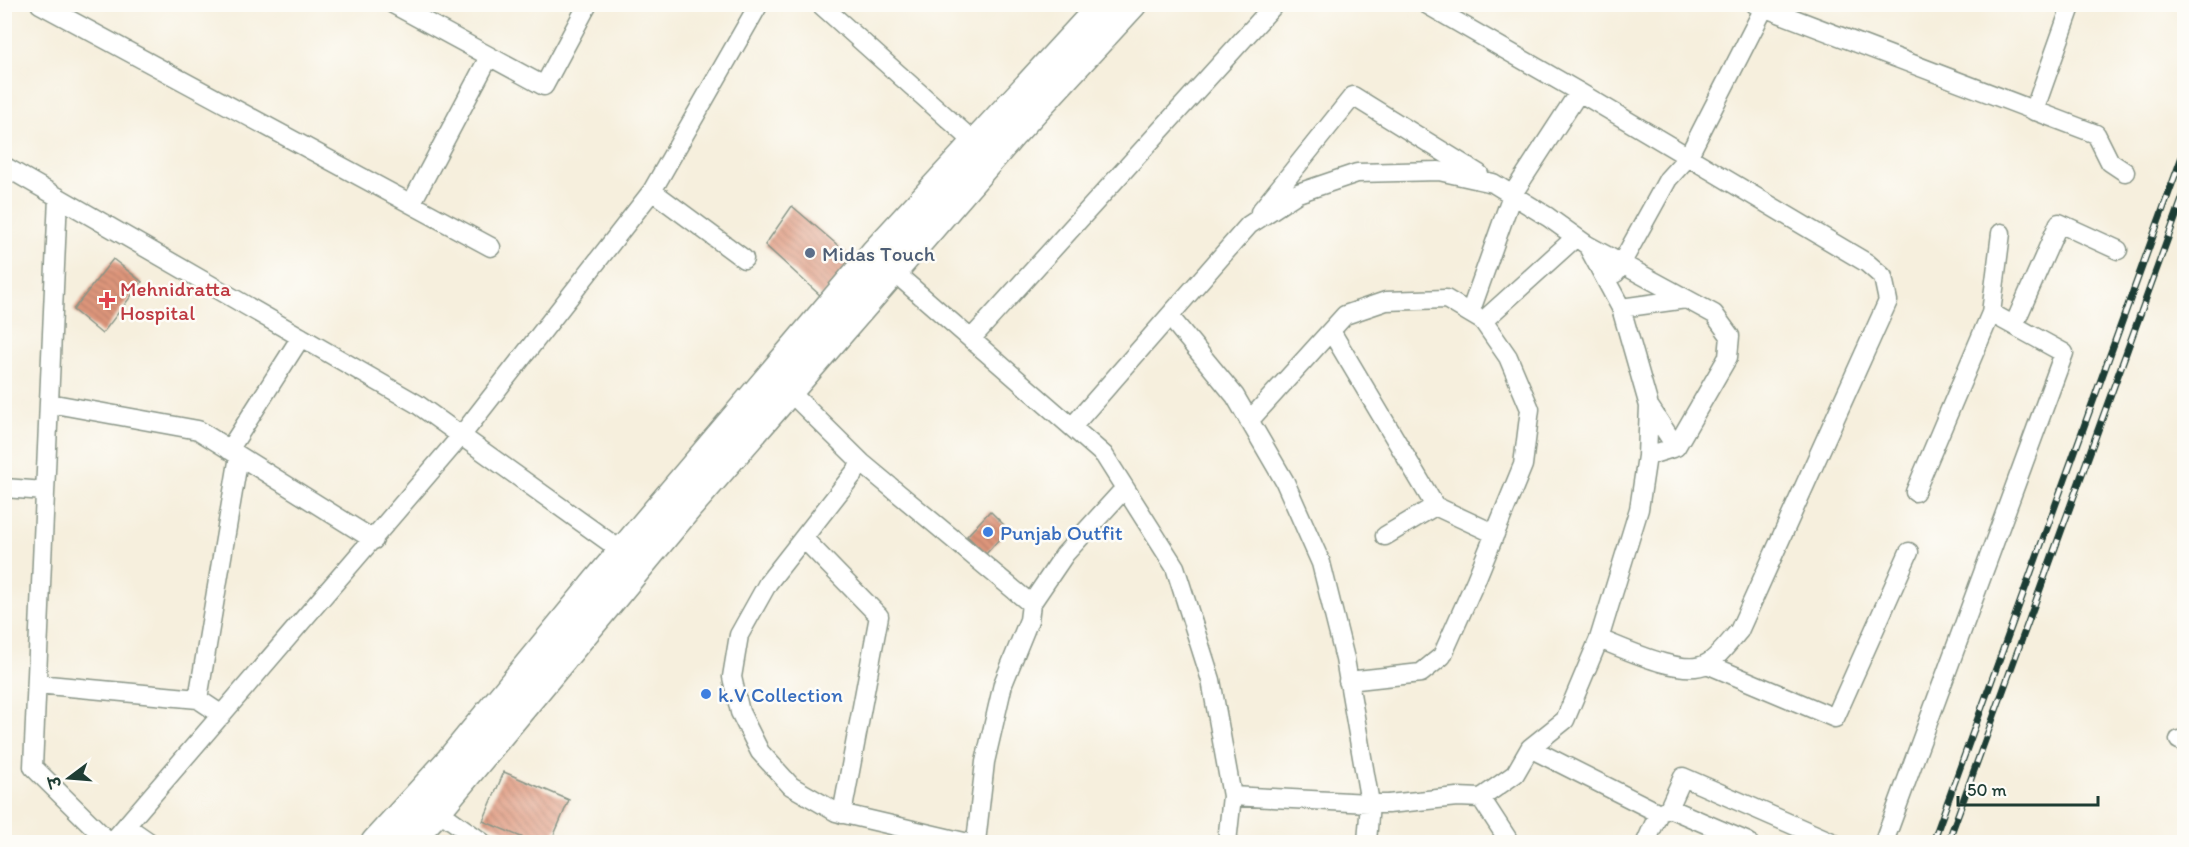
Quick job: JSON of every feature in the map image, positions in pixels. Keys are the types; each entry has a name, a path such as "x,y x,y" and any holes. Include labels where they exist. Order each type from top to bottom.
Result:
{"main road":[{"path":"375,843 631,558 689,507 790,392 894,271 984,151 1103,4"},
{"path":"408,843 437,810 631,558 874,253 984,151 1133,4"}],"street":[{"path":"40,4 491,247"},
{"path":"393,4 544,87 588,4"},
{"path":"58,197 33,767 111,843 374,540 461,436 652,191 759,4"},
{"path":"820,4 840,11 984,151"},
{"path":"971,339 1275,4"},
{"path":"1426,4 1867,262 1883,277 1888,301 1739,631 1707,664 1691,668 1651,660 1599,639"},
{"path":"2034,111 2072,4"},
{"path":"1609,286 1668,179 1688,157 1759,6 2096,134 2110,162 2125,172"},
{"path":"411,204 489,57"},
{"path":"1477,317 1512,195 1579,92"},
{"path":"1072,427 1250,225 1353,96 1581,241 1714,314 1730,336 1728,357 1676,447 1647,456"},
{"path":"4,166 417,404 631,558"},
{"path":"1250,225 1298,193 1357,173 1439,171 1493,183"},
{"path":"652,191 744,259"},
{"path":"2014,325 2059,223 2118,250"},
{"path":"1915,492 1991,313 2001,233"},
{"path":"1232,796 1388,804 1457,797 1481,798 1515,774 1530,748 1565,720 1599,639 1639,509 1647,456 1648,406 1621,308 1581,241"},
{"path":"1477,317 1581,241"},
{"path":"874,253 1104,455 1175,567 1211,680 1232,796 1227,843"},
{"path":"1249,421 1346,315 1386,301 1446,299 1477,317 1508,357 1530,409 1523,465 1442,656 1421,673 1348,681"},
{"path":"1621,308 1686,299"},
{"path":"1884,843 2064,353 1991,313"},
{"path":"1170,317 1235,396 1285,482 1321,563 1348,681 1370,803 1367,843"},
{"path":"1331,331 1435,506 1495,534"},
{"path":"198,699 234,453 301,337"},
{"path":"790,392 862,463 1031,604"},
{"path":"49,404 198,430 374,540"},
{"path":"1648,406 1676,447"},
{"path":"862,463 768,583 739,635 732,677 740,711 760,752 791,786 842,814 912,836 964,843"},
{"path":"4,488 45,491"},
{"path":"976,843 985,762 1003,684 1029,620 1031,604 1065,554 1125,488"},
{"path":"1384,536 1435,506"},
{"path":"804,539 879,616 842,814"},
{"path":"1707,664 1835,718 1909,552"},
{"path":"37,684 198,699 222,715"},
{"path":"1530,748 1664,810 1748,841 1748,843"},
{"path":"1646,843 1683,777 1832,843"},
{"path":"1481,798 1507,838 1506,843"},
{"path":"437,810 482,843"},
{"path":"126,826 149,843"}],"building":[{"name":"Midas Touch","path":"792,206 855,260 822,297 765,245"},
{"path":"113,259 142,282 102,334 73,310"},
{"name":"Punjab Outfit","path":"990,511 1008,529 986,554 967,536"},
{"path":"504,772 569,800 551,842 533,842 483,821"}],"railway":[{"path":"1933,842 2184,151"},
{"path":"1948,842 2184,194"}],"place":[{"name":"Midas Touch","path":"810,253"},
{"name":"Mehnidratta Hospital","path":"107,300"},
{"name":"Punjab Outfit","path":"988,532"},
{"name":"k.V Collection","path":"706,694"}]}
